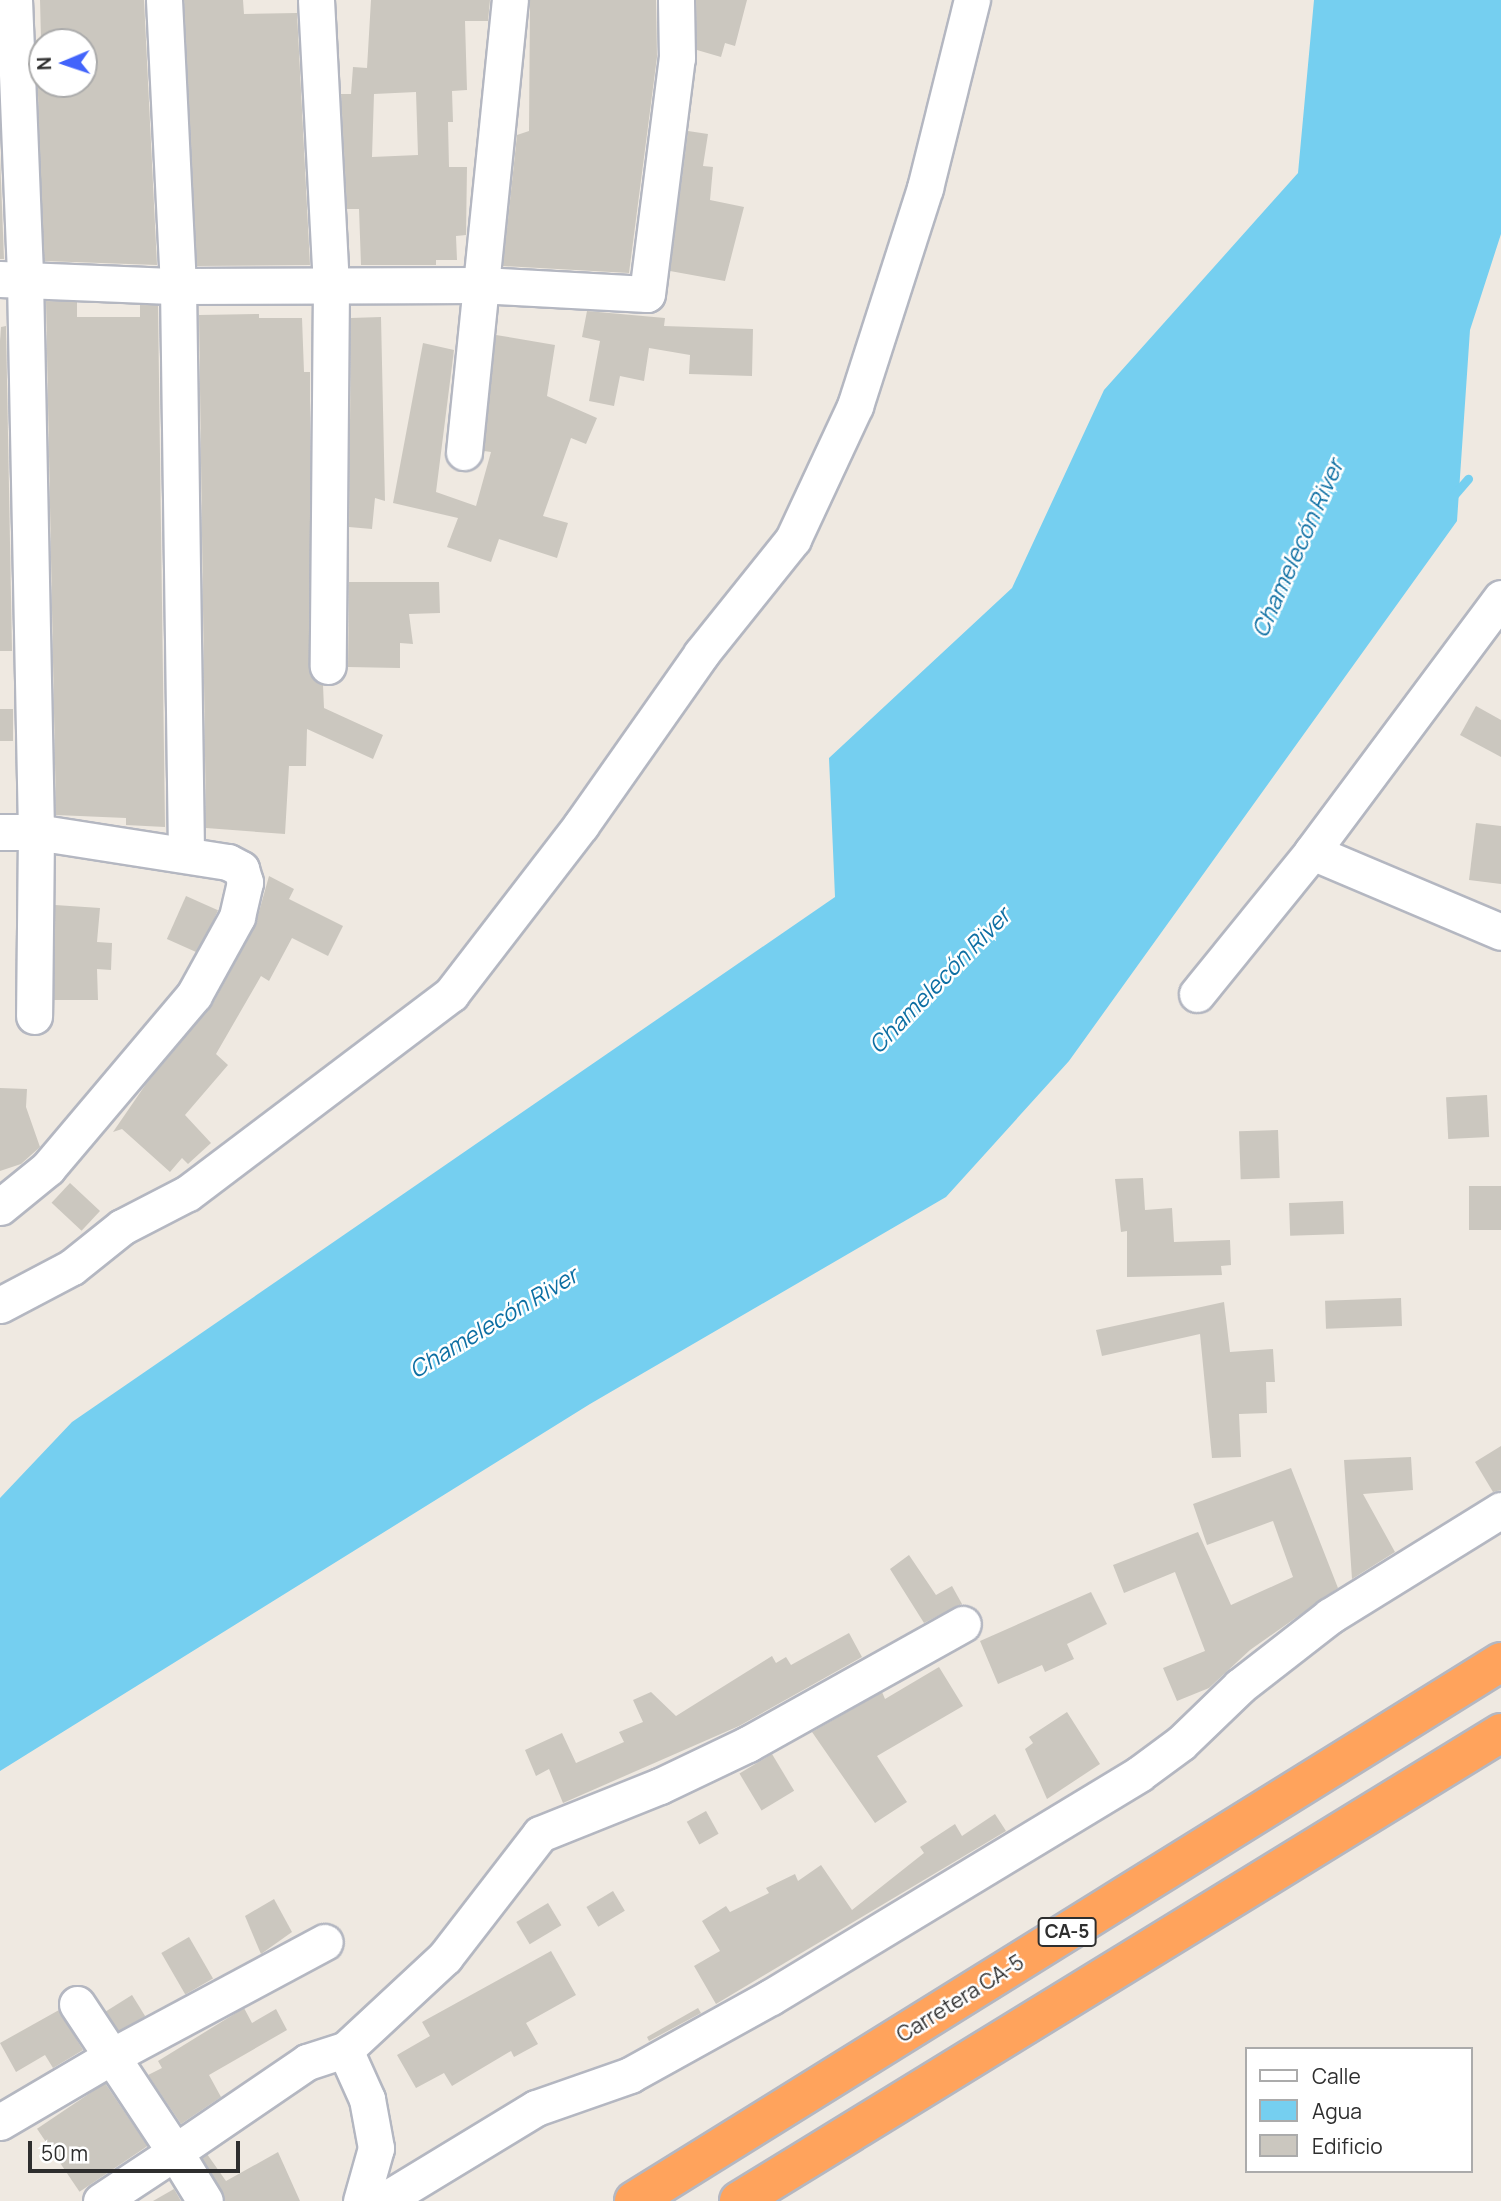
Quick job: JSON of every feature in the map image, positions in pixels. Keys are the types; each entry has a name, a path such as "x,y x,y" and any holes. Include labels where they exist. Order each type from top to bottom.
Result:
{"highway":[{"name":"Carretera CA-5","path":"634,2201 1501,1662"},
{"name":"CA-5","path":"739,2201 1501,1733"}],"street":[{"path":"14,0 12,279 36,832 34,1016"},
{"path":"163,0 178,286 186,854"},
{"path":"316,0 331,287 328,666"},
{"path":"464,452 510,0"},
{"path":"12,279 178,286 480,285 647,294 677,58 676,0"},
{"path":"0,1305 72,1267 122,1227 188,1193 451,994 581,825 701,654 799,527 859,393 925,188 972,0"},
{"path":"1197,994 1312,852 1501,598"},
{"path":"0,832 36,832 186,854 241,869 246,882 237,917 194,995 48,1168 0,1207"},
{"path":"1312,852 1501,932"},
{"path":"383,2201 536,2108 630,2075 760,2004 1139,1774 1181,1743 1240,1686 1330,1616 1501,1510"},
{"path":"101,2201 307,2062 345,2050 445,1958 540,1834 660,1786 748,1744 963,1624"},
{"path":"0,2122 114,2055 325,1942"},
{"path":"78,2004 114,2055 205,2201"},
{"path":"345,2050 367,2099 376,2148 361,2201"}],"water":[{"name":"Chamelecón River","path":"1314,0 1501,0 1501,234 1470,330 1457,521 1069,1061 946,1197 590,1404 0,1771 0,1498 72,1422 835,897 829,758 1012,588 1104,390 1298,173"}],"building":[{"path":"40,0 144,0 157,265 44,261 38,98 98,98 98,28 41,28"},
{"path":"184,0 243,0 244,14 297,13 310,265 197,266"},
{"path":"371,0 490,0 488,21 465,21 467,90 452,91 453,122 448,122 449,167 467,167 466,235 456,236 457,260 436,260 436,265 361,265 359,209 347,209 341,94 351,94 353,67 367,68","holes":["416,92 418,155 372,157 374,94"]},
{"path":"530,0 656,0 657,57 629,273 503,266 517,135 529,131"},
{"path":"696,0 747,0 735,46 725,43 721,57 697,50"},
{"path":"688,131 708,134 703,166 713,167 710,200 744,207 725,281 670,271"},
{"path":"0,156 4,259 0,259"},
{"path":"46,301 77,302 77,317 140,317 140,305 158,305 165,827 126,825 126,818 56,815"},
{"path":"587,311 665,318 664,326 753,329 752,376 689,374 690,355 649,348 644,381 620,376 614,406 589,401 600,341 582,337"},
{"path":"259,314 259,318 302,318 304,372 310,372 310,675 323,685 324,708 383,735 373,759 307,729 306,766 289,766 285,834 206,828 199,315"},
{"path":"381,317 385,501 375,498 372,529 349,527 351,318"},
{"path":"6,326 12,651 0,651 0,341 1,327"},
{"path":"496,335 555,345 547,396 597,418 586,444 571,438 543,516 568,523 557,558 499,539 491,562 447,547 458,518 393,503 423,343 454,350 436,492 476,506 491,452 484,451"},
{"path":"349,582 439,582 440,613 409,614 413,644 400,643 400,668 348,667"},
{"path":"1476,706 1501,720 1501,757 1460,735"},
{"path":"0,709 13,709 13,741 0,741"},
{"path":"1476,823 1501,826 1501,884 1469,880"},
{"path":"269,876 294,889 289,899 343,926 328,956 292,938 269,981 261,976 216,1054 228,1065 185,1115 211,1143 188,1164 182,1158 170,1172 122,1129 113,1132 146,1084 212,1005 255,926"},
{"path":"186,896 218,910 199,953 167,939"},
{"path":"55,905 100,908 97,942 112,943 111,970 97,969 98,1000 54,1000"},
{"path":"0,1088 27,1089 26,1107 40,1147 21,1164 0,1171"},
{"path":"1487,1095 1489,1137 1448,1139 1446,1097"},
{"path":"1278,1130 1280,1178 1241,1179 1239,1131"},
{"path":"1143,1178 1145,1210 1172,1208 1174,1242 1230,1240 1231,1265 1221,1266 1222,1275 1127,1277 1127,1231 1121,1232 1115,1179"},
{"path":"70,1183 100,1211 82,1231 52,1203"},
{"path":"1469,1186 1501,1186 1501,1230 1469,1230"},
{"path":"1343,1201 1344,1234 1290,1236 1289,1203"},
{"path":"1401,1298 1402,1326 1326,1329 1325,1301"},
{"path":"1224,1302 1230,1352 1273,1349 1275,1382 1266,1382 1267,1413 1239,1414 1241,1457 1212,1458 1200,1334 1102,1356 1096,1330"},
{"path":"1501,1446 1501,1490 1493,1492 1475,1462"},
{"path":"1411,1457 1413,1490 1363,1494 1395,1552 1352,1579 1344,1460"},
{"path":"1291,1468 1338,1588 1250,1650 1209,1688 1177,1701 1163,1668 1205,1651 1175,1572 1124,1593 1113,1565 1198,1532 1231,1605 1293,1577 1273,1521 1207,1545 1193,1504"},
{"path":"909,1555 936,1595 952,1586 962,1604 924,1623 890,1569"},
{"path":"1091,1592 1107,1624 1067,1644 1074,1659 1045,1672 1042,1665 998,1684 980,1641"},
{"path":"849,1633 862,1657 739,1726 563,1803 549,1769 536,1776 525,1750 562,1733 576,1763 624,1742 619,1732 643,1722 633,1700 651,1692 676,1716 772,1656 776,1663 786,1657 791,1665"},
{"path":"939,1667 963,1706 877,1756 907,1802 875,1823 812,1732 882,1692 885,1699"},
{"path":"1067,1712 1100,1764 1047,1799 1025,1749 1033,1743 1029,1737"},
{"path":"772,1754 794,1791 762,1810 739,1774"},
{"path":"706,1811 719,1834 699,1844 687,1822"},
{"path":"995,1814 1006,1831 716,2004 694,1966 720,1951 702,1921 726,1906 730,1912 769,1893 766,1888 795,1874 798,1881 821,1865 852,1910 924,1853 920,1847 955,1824 962,1836"},
{"path":"613,1891 625,1911 598,1927 586,1907"},
{"path":"274,1899 292,1932 261,1954 245,1916"},
{"path":"548,1903 561,1925 530,1944 516,1922"},
{"path":"189,1937 213,1979 185,1995 161,1953"},
{"path":"551,1951 576,1995 526,2023 538,2044 514,2057 511,2051 452,2086 444,2073 416,2088 397,2055 430,2036 422,2022"},
{"path":"132,1995 145,2016 119,2033 106,2011"},
{"path":"244,2008 252,2023 276,2009 287,2030 209,2075 221,2097 181,2124 148,2075 162,2068 158,2061"},
{"path":"698,2008 701,2013 649,2041 647,2037"},
{"path":"59,2010 83,2050 53,2068 45,2055 16,2072 0,2043"},
{"path":"105,2083 147,2146 80,2192 37,2129"},
{"path":"278,2152 300,2201 225,2201 202,2158 207,2154 226,2181"},
{"path":"174,2189 181,2201 153,2201"}],"waterway":[{"path":"1453,496 1468,479"}]}
